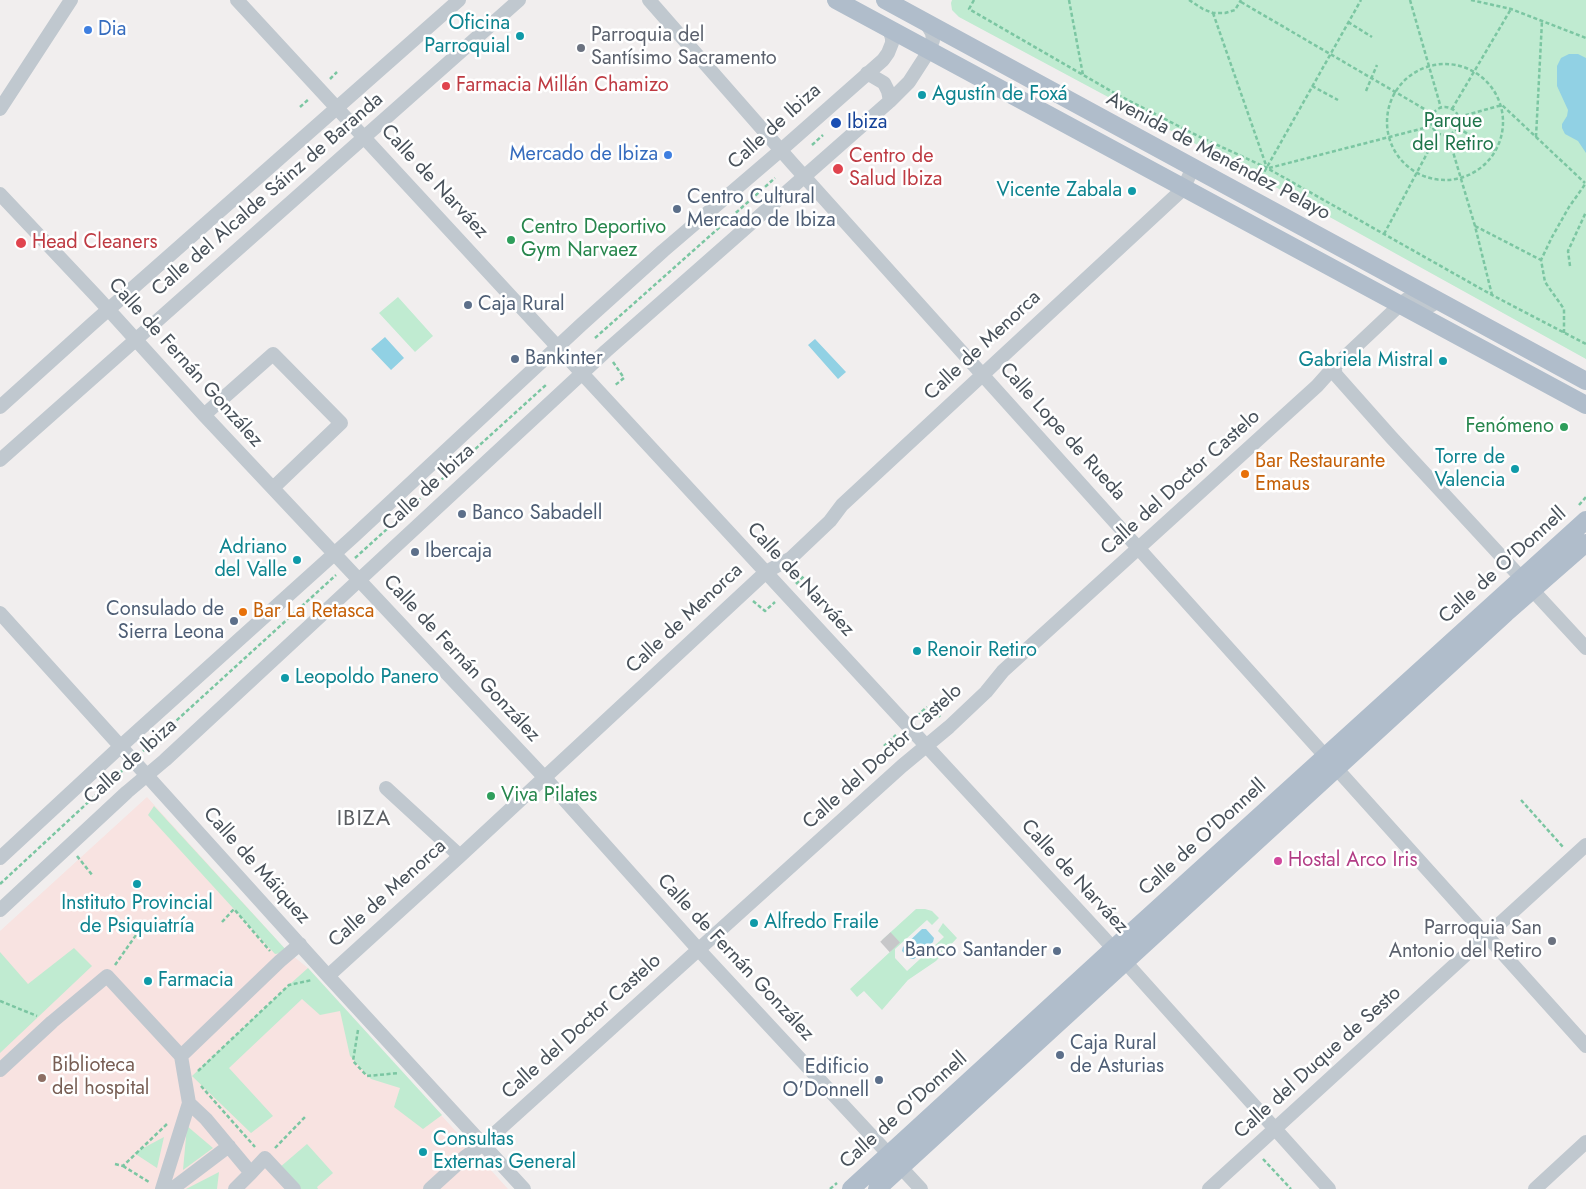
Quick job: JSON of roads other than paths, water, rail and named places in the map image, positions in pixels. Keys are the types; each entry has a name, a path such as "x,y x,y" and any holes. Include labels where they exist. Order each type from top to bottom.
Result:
{"main road":[{"path":"836,0 1399,306 1586,405"},
{"name":"Avenida de Menéndez Pelayo","path":"885,0 1586,381"},
{"name":"Calle de O'Donnell","path":"877,1189 895,1161 1112,949 1331,762 1527,584 1586,520"},
{"name":"Calle de O'Donnell","path":"1527,584 1586,543"},
{"name":"Calle de O'Donnell","path":"851,1189 895,1161 1125,963 1331,762"}],"street":[{"path":"0,109 71,0"},
{"name":"Calle de Narváez","path":"237,0 766,572 1125,963 1329,1189"},
{"name":"Calle del Alcalde Sáinz de Baranda","path":"0,407 108,309 459,0"},
{"name":"Calle del Alcalde Sáinz de Baranda","path":"0,460 519,0"},
{"name":"Calle Lope de Rueda","path":"650,0 805,177 1586,1046"},
{"path":"926,23 932,32 933,40 929,51"},
{"name":"Calle de Ibiza","path":"0,858 121,746 335,554 656,258 886,57 892,38 889,29"},
{"name":"Calle de Ibiza","path":"0,910 127,792 148,776 606,351 890,101 909,82 929,51"},
{"path":"867,73 884,83 890,101"},
{"path":"1183,189 1190,174 1189,165"},
{"name":"Calle de Menorca","path":"328,976 545,778 766,572 791,558 830,521 842,505 1183,189"},
{"name":"Calle de Fernán González","path":"0,194 272,488 545,778 698,949 921,1189"},
{"name":"Avenida de Menéndez Pelayo","path":"1399,306 1408,299 1415,298 1472,325 1490,329"},
{"name":"Calle del Doctor Castelo","path":"430,1189 902,766 926,747 986,692 1003,671 1317,386 1334,367 1399,306"},
{"path":"204,415 273,354 341,423 272,488"},
{"path":"1334,367 1336,375 1586,648"},
{"name":"Calle de Máiquez","path":"0,612 328,976 524,1189"},
{"path":"386,788 460,856"},
{"name":"Calle del Duque de Sesto","path":"1209,1189 1586,845"},
{"path":"181,1056 300,944"},
{"path":"0,1070 52,1022 107,976 181,1056 189,1103 158,1187"},
{"path":"189,1103 206,1119 251,1173"},
{"path":"1534,1189 1586,1142"},
{"path":"172,1189 229,1146"},
{"path":"235,1189 265,1158 294,1189"}],"water":[{"path":"1569,54 1578,54 1586,58 1586,153 1578,141 1565,134 1562,128 1568,110 1557,86 1557,66 1561,58"},
{"path":"385,337 404,358 391,370 371,349"},
{"path":"815,339 846,372 838,379 808,345"},
{"path":"922,929 926,929 934,938 933,942 914,959 910,959 902,951 903,947"}],"tunnel":[{"path":"885,947 899,934"}],"place":[{"name":"Dia","path":"88,30"},
{"name":"Oficina Parroquial","path":"520,36"},
{"name":"Parroquia del Santísimo Sacramento","path":"581,48"},
{"name":"Farmacia Millán Chamizo","path":"446,86"},
{"name":"Agustín de Foxá","path":"922,95"},
{"name":"Ibiza","path":"836,123"},
{"name":"Mercado de Ibiza","path":"668,155"},
{"name":"Centro de Salud Ibiza","path":"838,169"},
{"name":"Vicente Zabala","path":"1132,191"},
{"name":"Centro Cultural Mercado de Ibiza","path":"677,209"},
{"name":"Centro Deportivo Gym Narvaez","path":"511,240"},
{"name":"Head Cleaners","path":"21,243"},
{"name":"Caja Rural","path":"468,305"},
{"name":"Bankinter","path":"515,359"},
{"name":"Gabriela Mistral","path":"1443,361"},
{"name":"Fenómeno","path":"1564,427"},
{"name":"Torre de Valencia","path":"1515,469"},
{"name":"Bar Restaurante Emaus","path":"1245,474"},
{"name":"Banco Sabadell","path":"462,514"},
{"name":"Ibercaja","path":"415,552"},
{"name":"Adriano del Valle","path":"297,560"},
{"name":"Bar La Retasca","path":"243,612"},
{"name":"Consulado de Sierra Leona","path":"234,621"},
{"name":"Renoir Retiro","path":"917,651"},
{"name":"Leopoldo Panero","path":"285,678"},
{"name":"Viva Pilates","path":"491,796"},
{"name":"Hostal Arco Iris","path":"1278,861"},
{"name":"Instituto Provincial de Psiquiatría","path":"137,884"},
{"name":"Alfredo Fraile","path":"754,923"},
{"name":"Parroquia San Antonio del Retiro","path":"1552,941"},
{"name":"Banco Santander","path":"1057,951"},
{"name":"Farmacia","path":"148,981"},
{"name":"Caja Rural de Asturias","path":"1060,1055"},
{"name":"Biblioteca del hospital","path":"42,1078"},
{"name":"Edificio O'Donnell","path":"879,1080"},
{"name":"Consultas Externas General","path":"423,1152"}],"district":[{"name":"IBIZA","path":"364,820"}],"park label":[{"name":"Parque del Retiro","path":"1453,134"}]}
